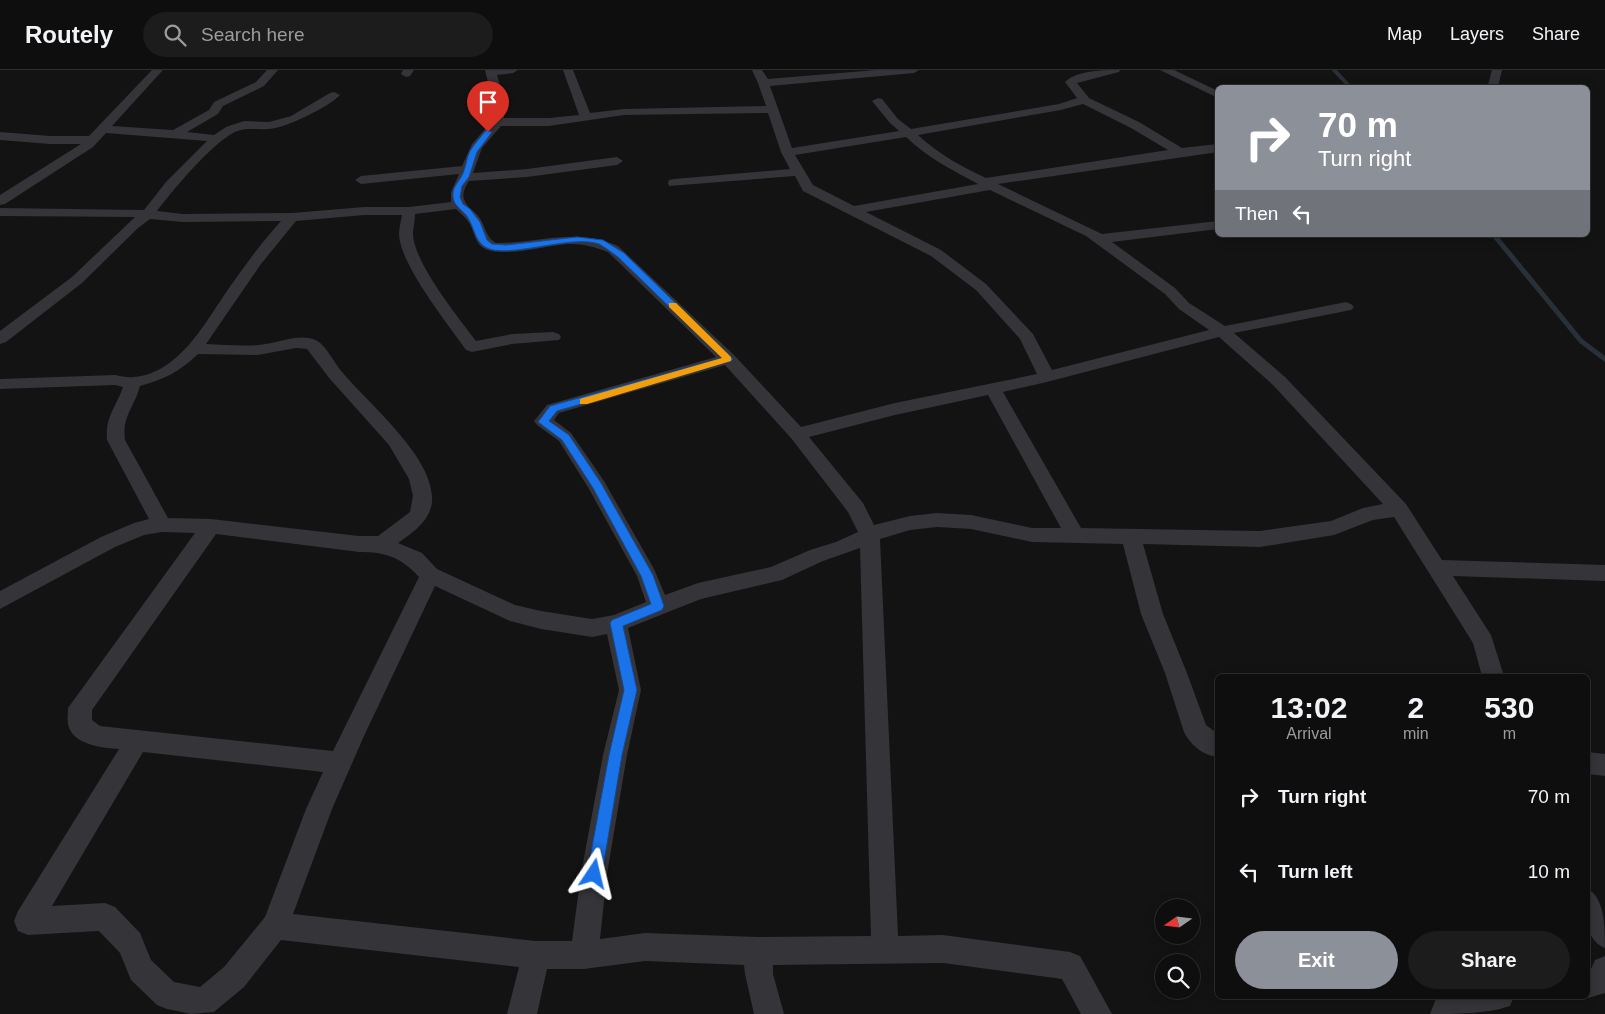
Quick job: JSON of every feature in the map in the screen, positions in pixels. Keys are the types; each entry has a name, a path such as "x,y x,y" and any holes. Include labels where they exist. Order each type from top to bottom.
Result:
{"street":[{"path":"0,202 94,140 120,108 158,70"},
{"path":"175,134 214,112 218,104 260,84 273,70"},
{"path":"498,122 497,94 490,71 513,70"},
{"path":"568,70 585,117"},
{"path":"914,70 761,76 786,152 808,188 855,210 936,253 981,287 1027,337 1047,377"},
{"path":"1116,70 1076,78 1071,82 1073,89 1084,100 1135,125 1180,152"},
{"path":"1165,70 1215,94"},
{"path":"1494,85 1497,70"},
{"path":"2,334 77,280 133,225 148,214 170,185 216,140 230,130 244,126 270,126 295,118 334,94"},
{"path":"786,152 909,134 1061,107 1084,100"},
{"path":"878,101 894,121 943,161 987,184 1071,223 1098,239 1170,291 1190,310 1222,331 1292,394 1399,509 1483,642 1492,674"},
{"path":"772,109 624,112 549,122 498,122 479,141 466,173 458,186 457,197 459,204 476,222 480,237 490,246 506,248 577,239 600,242 613,249 728,359 797,434 856,508 870,535 885,950"},
{"path":"104,129 175,134 216,140"},
{"path":"0,136 50,140 94,140"},
{"path":"855,210 987,184 1180,152 1215,148"},
{"path":"362,180 466,173 527,173 617,161"},
{"path":"674,184 797,172"},
{"path":"0,212 148,214 183,218 292,217 364,211 409,211 459,204"},
{"path":"409,211 406,234 409,249 430,289 472,347 496,340 523,337 553,337"},
{"path":"0,384 115,380 132,384 148,381 164,374 196,349 237,288 292,217"},
{"path":"1098,239 1215,225"},
{"path":"797,434 895,409 1047,377 1222,331 1346,307"},
{"path":"196,349 267,349 297,343 307,343 313,346 339,379 394,439 418,478 422,490 422,502 419,513 409,524 382,544"},
{"path":"658,606 647,575 597,486 565,438 543,422 553,409 728,359"},
{"path":"132,384 131,391 117,415 114,428 116,440 145,497 162,525"},
{"path":"993,389 1075,536"},
{"path":"0,601 108,542 141,528 162,525 211,526 359,544 382,544 416,559 430,575 510,612 541,620 592,628 616,623 698,591 775,574 883,529 937,520 972,522 1032,535 1260,539 1334,528 1370,513 1399,509"},
{"path":"211,526 80,708 80,725 95,736 340,762"},
{"path":"1130,537 1137,554 1152,614 1176,673 1196,732 1215,746"},
{"path":"1438,568 1605,572"},
{"path":"136,741 28,921 105,917 130,944 141,970 167,995 204,1002 234,977 275,926 318,809 430,575"},
{"path":"584,955 594,874 630,690 616,623"},
{"path":"1590,763 1605,765"},
{"path":"1590,907 1605,934"},
{"path":"275,926 536,955 584,955 645,947 758,951 943,949 1070,966 1097,1014"},
{"path":"758,951 759,974 769,1014"},
{"path":"522,1014 536,955"},
{"path":"1590,983 1603,980 1605,970"},
{"path":"1445,1014 1449,1002 1474,999"}],"waterway":[{"path":"1334,70 1348,85"},
{"path":"1496,237 1581,341 1605,359"}],"slow traffic":[{"path":"583,401 728,359 673,305"}],"route":[{"path":"488,132 479,141 473,152 465,177 458,186 457,197 459,204 476,222 480,237 484,242 490,246 506,248 577,239 600,242 621,255 728,359 553,409 543,422 565,438 597,486 647,575 658,606 616,623 630,690 594,874"}]}
